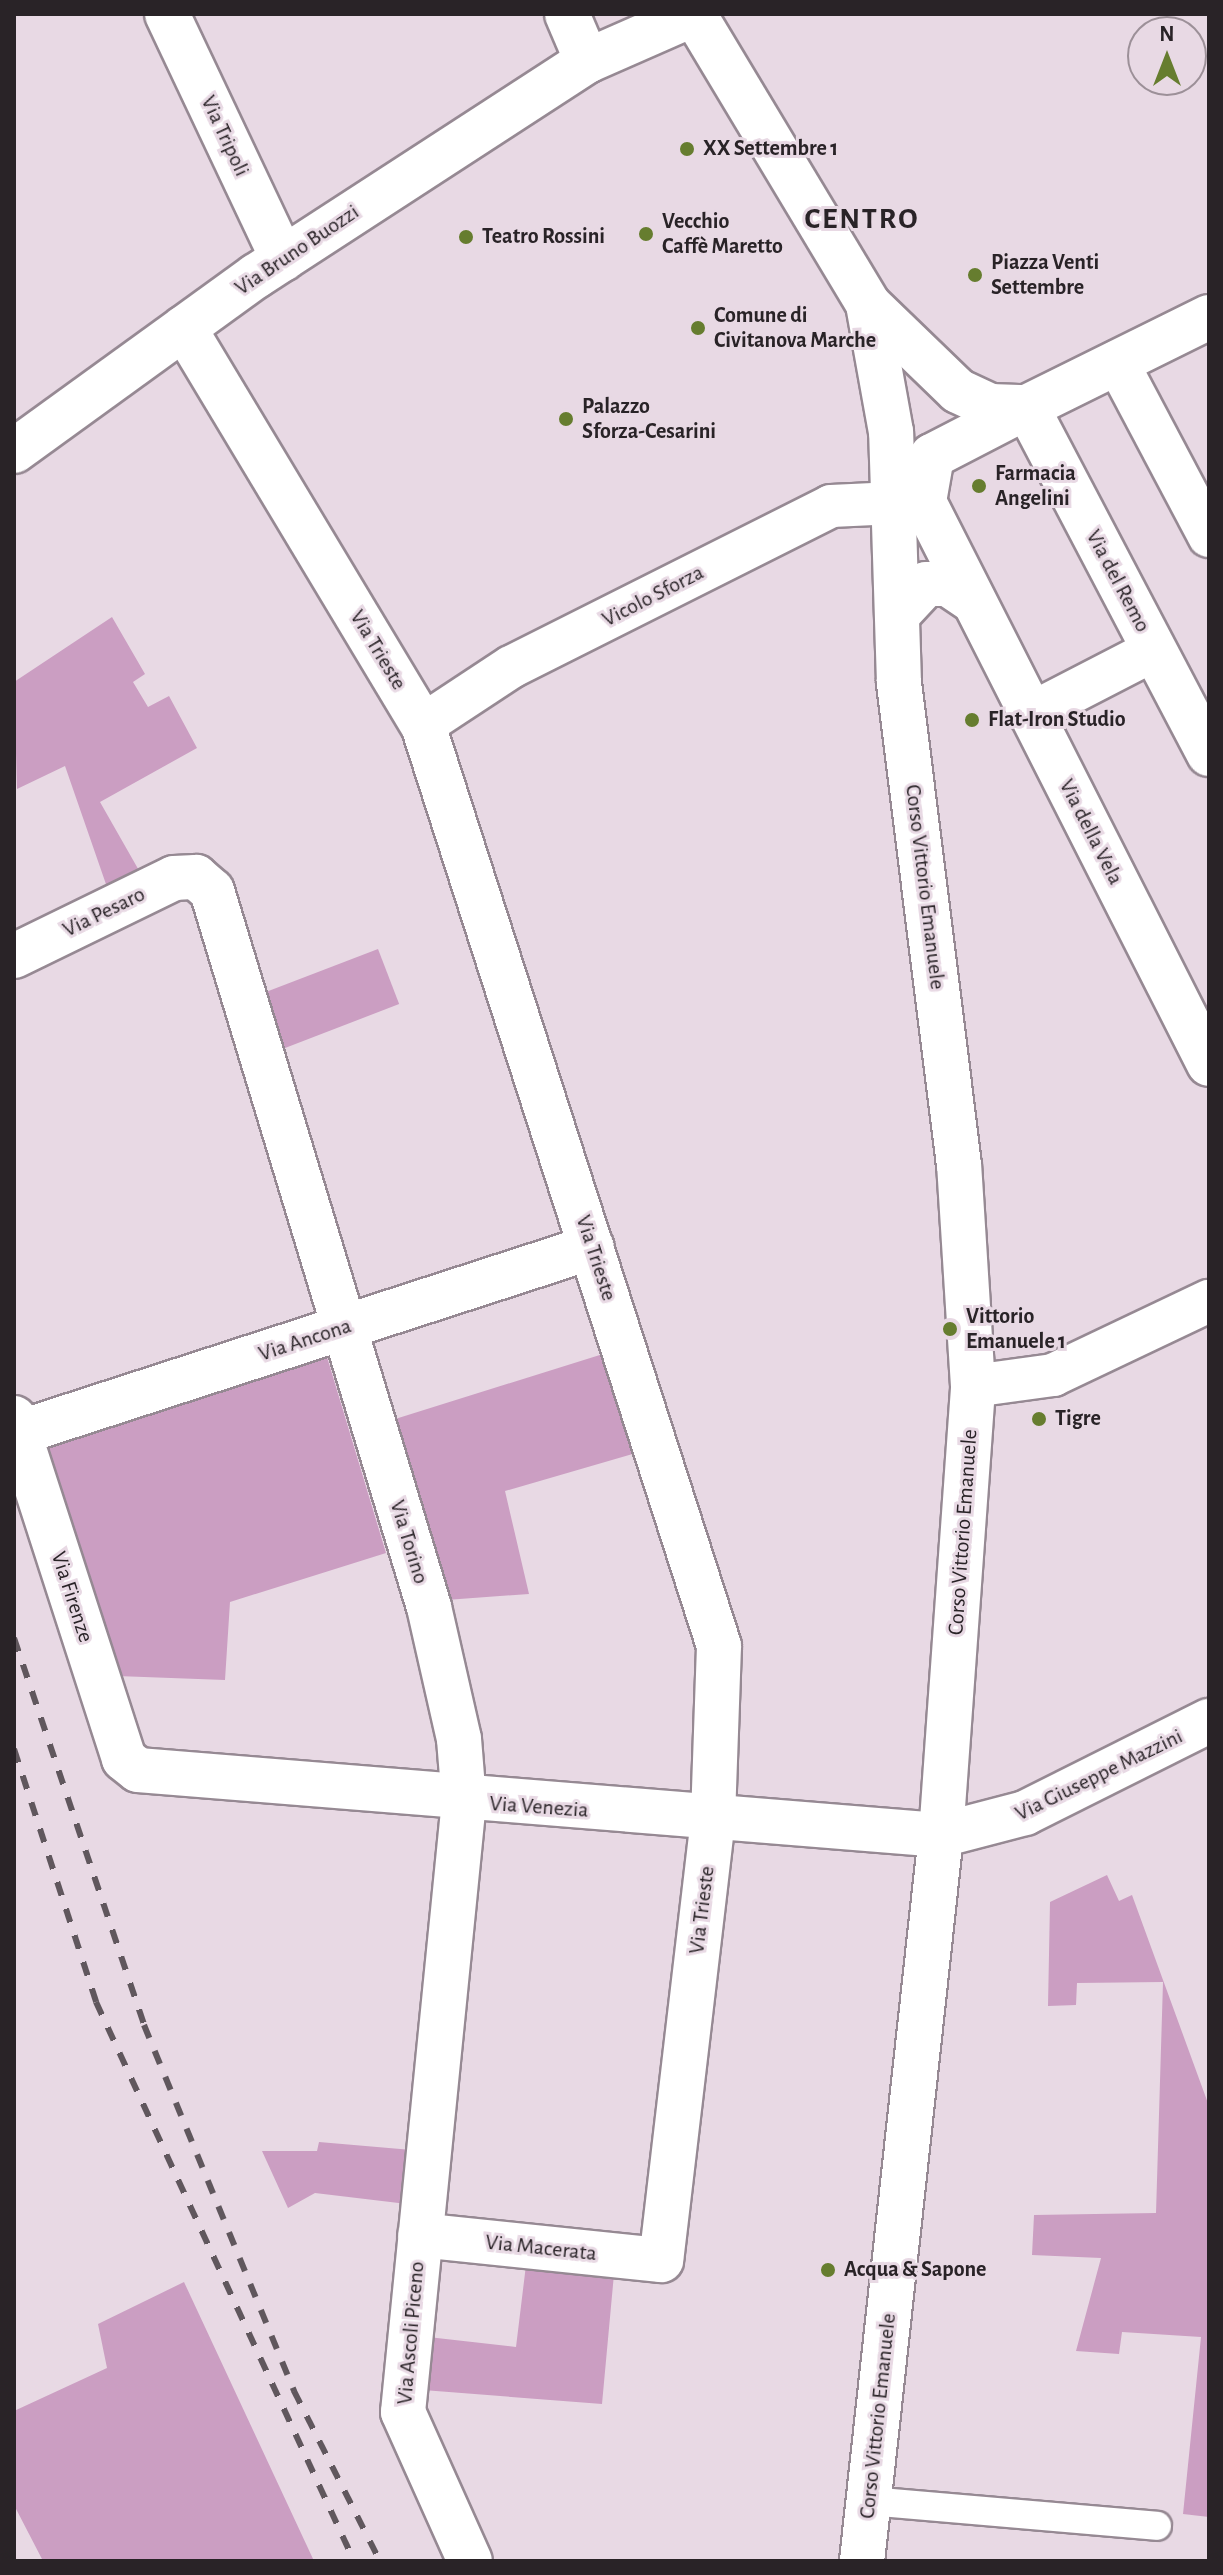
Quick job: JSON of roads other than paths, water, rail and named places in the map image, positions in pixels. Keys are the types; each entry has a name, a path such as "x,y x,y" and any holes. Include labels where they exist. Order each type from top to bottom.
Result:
{"street":[{"name":"Via Tripoli","path":"167,14 283,259"},
{"path":"567,14 587,61 694,14 868,304 958,391 990,406 1027,407"},
{"name":"Via Bruno Buozzi","path":"14,451 283,259 587,61"},
{"path":"868,304 909,503"},
{"path":"909,503 932,456 1209,317"},
{"name":"Via Trieste","path":"184,328 423,725 715,1628 713,1819 661,2260"},
{"path":"1117,362 1209,536"},
{"name":"Via del Remo","path":"1027,407 1208,749"},
{"name":"Via della Vela","path":"909,503 973,601 1209,1064"},
{"name":"Corso Vittorio Emanuele","path":"862,2561 941,1835 973,1386 959,1165 899,683 897,615 909,503"},
{"name":"Vicolo Sforza","path":"423,725 511,667 831,506 909,503"},
{"path":"897,615 926,584 948,584 973,601"},
{"path":"1030,714 1154,650"},
{"name":"Via Pesaro","path":"14,956 174,878 196,877"},
{"name":"Via Torino","path":"196,877 212,891 346,1327 447,1677 464,1801 420,2235"},
{"name":"Via Ancona","path":"16,1426 346,1327 592,1247"},
{"path":"973,1386 1053,1375 1209,1301"},
{"name":"Via Firenze","path":"16,1426 124,1759 138,1770"},
{"name":"Via Giuseppe Mazzini","path":"941,1835 1025,1813 1208,1723"},
{"name":"Via Venezia","path":"138,1770 464,1801 941,1835"},
{"name":"Via Macerata","path":"420,2235 661,2260"},
{"name":"Via Ascoli Piceno","path":"420,2235 403,2412 470,2561"}],"lane":[{"path":"868,2501 1157,2526"}],"railway":[{"path":"14,1638 144,2025 294,2391 380,2561"},
{"path":"14,1749 96,2002 354,2561"}],"place":[{"name":"XX Settembre 1","path":"687,149"},
{"name":"Vecchio Caffè Maretto","path":"646,234"},
{"name":"Teatro Rossini","path":"466,237"},
{"name":"Piazza Venti Settembre","path":"975,275"},
{"name":"Comune di Civitanova Marche","path":"698,328"},
{"name":"Palazzo Sforza-Cesarini","path":"566,419"},
{"name":"Farmacia Angelini","path":"979,486"},
{"name":"Flat-Iron Studio","path":"972,720"},
{"name":"Vittorio Emanuele 1","path":"950,1329"},
{"name":"Tigre","path":"1039,1419"},
{"name":"Acqua & Sapone","path":"828,2270"}],"district":[{"name":"CENTRO","path":"862,219"}]}
